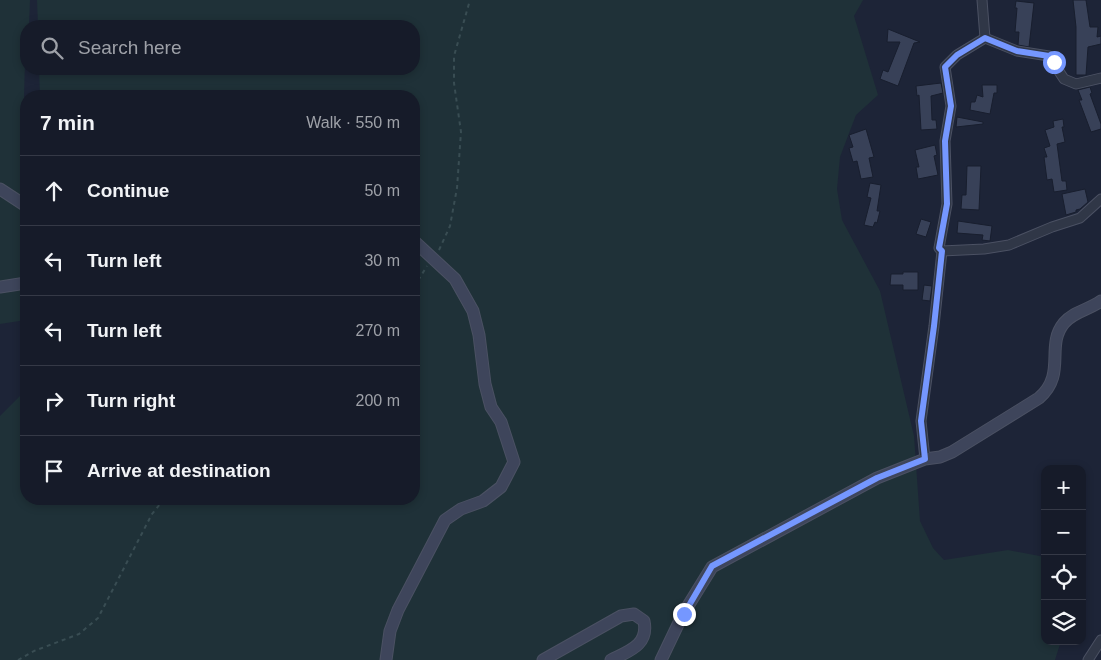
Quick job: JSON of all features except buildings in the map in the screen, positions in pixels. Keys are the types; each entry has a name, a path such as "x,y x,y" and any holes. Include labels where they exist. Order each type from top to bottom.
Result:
{"street":[{"path":"982,0 985,38"},
{"path":"985,38 1017,51 1049,56 1064,79 1076,84 1101,78"},
{"path":"925,459 921,421 942,251 939,248 947,204 945,141 951,106 945,67 957,55 985,38"},
{"path":"0,189 20,202"},
{"path":"942,251 984,250 1008,245 1080,218 1101,199"},
{"path":"386,660 390,631 398,610 445,520 462,509 482,501 501,487 514,462 501,422 491,407 485,384 479,335 473,311 456,279 420,246"},
{"path":"0,286 20,284"},
{"path":"661,660 684,614 712,566 877,478 925,459 940,457 952,452 1045,394 1054,376 1055,345 1060,329 1074,313 1101,301"},
{"path":"543,660 621,616 634,614 644,621 646,631 633,648 610,660"},
{"path":"1088,660 1101,640"}],"path":[{"path":"420,278 442,246 450,226 457,188 461,132 454,83 454,56 470,0"},
{"path":"18,660 34,651 79,634 98,618 152,514 159,505"}],"shaded area":[{"path":"0,0 30,0 29,20 20,20 20,75 25,75 24,90 20,90 20,321 0,324"},
{"path":"37,0 863,0 854,16 878,95 856,115 840,157 837,189 842,220 880,291 914,436 920,521 933,548 944,560 1008,550 1041,556 1041,645 1060,645 1055,660 0,660 0,416 20,396 20,505 420,505 420,90 40,90 39,75 420,75 420,20 38,20"}],"route":[{"path":"684,614 712,566 877,478 925,459 921,421 942,251 939,248 947,204 945,141 951,98 945,67 957,55 985,38 1017,51 1049,56 1054,62"}]}
